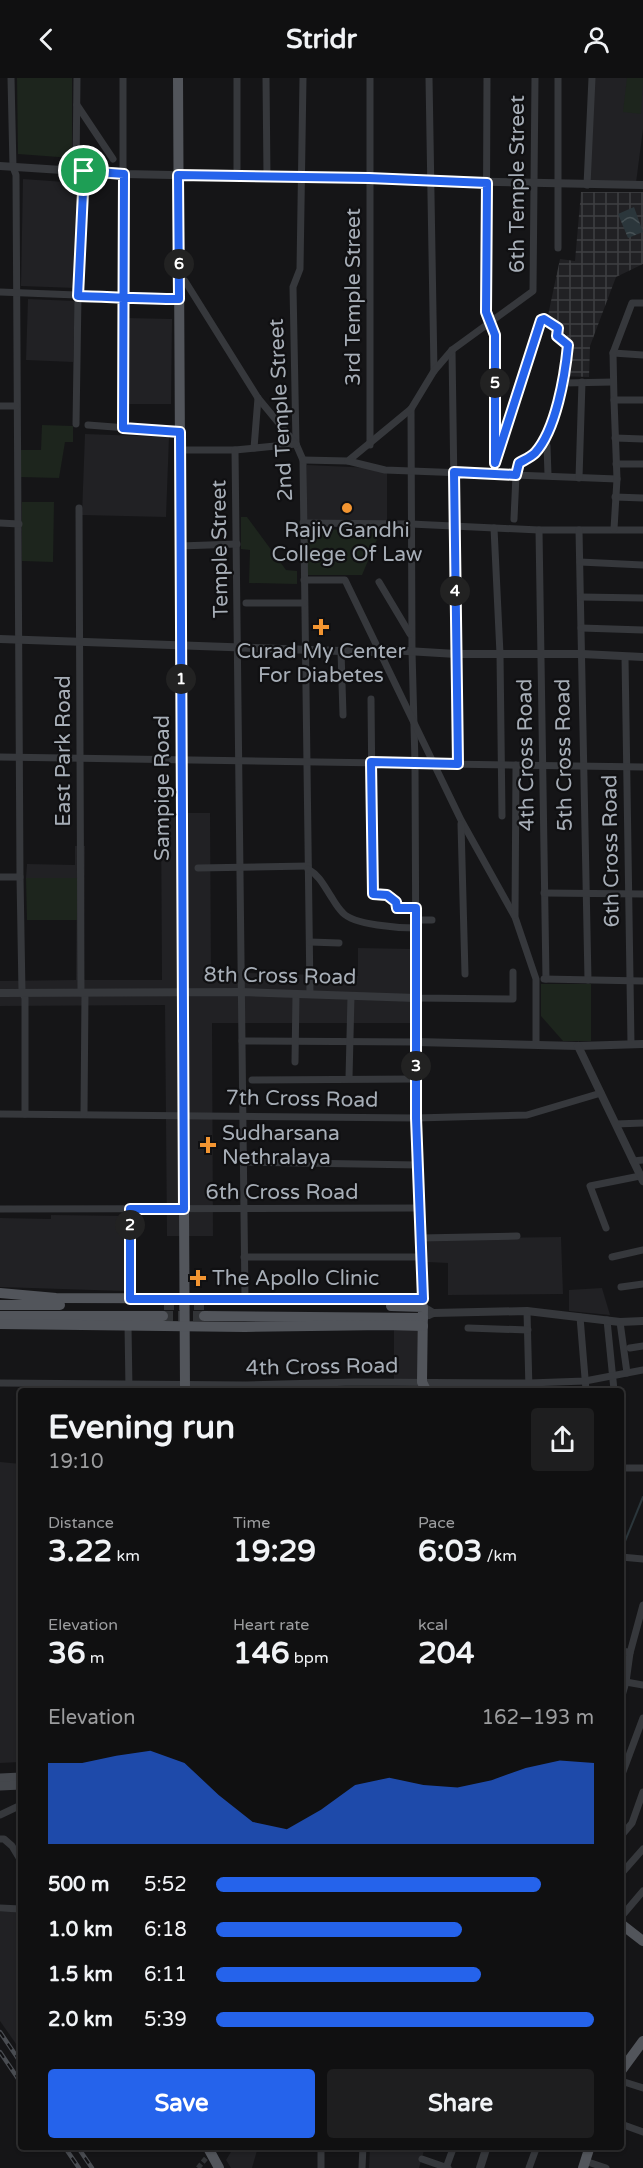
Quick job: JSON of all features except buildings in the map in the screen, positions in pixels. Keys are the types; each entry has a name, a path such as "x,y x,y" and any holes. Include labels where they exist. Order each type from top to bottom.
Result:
{"main road":[{"name":"Sampige Road","path":"178,78 185,1388"},
{"path":"0,1293 56,1298 245,1299 425,1313"},
{"path":"0,1305 164,1311 0,1316"},
{"path":"398,1306 425,1313 204,1311 398,1306"},
{"path":"0,1324 184,1327 386,1325 425,1313"},
{"path":"424,1386 425,1313"},
{"path":"0,1778 18,1777"},
{"path":"0,1786 18,1785"},
{"path":"624,1926 643,1941"},
{"path":"624,2067 643,2042"},
{"path":"208,2155 219,2168"}],"street":[{"path":"11,78 13,167 16,175 20,877 22,992 25,998 25,1114"},
{"path":"76,424 80,171 77,78"},
{"path":"123,78 123,428"},
{"path":"237,78 237,175"},
{"path":"266,78 267,176"},
{"name":"2nd Temple Street","path":"303,78 300,269 292,287 296,444 303,460 310,994"},
{"name":"3rd Temple Street","path":"369,78 370,445"},
{"path":"429,78 434,371"},
{"path":"487,78 486,312 495,335 494,473"},
{"name":"6th Temple Street","path":"490,321 533,291 535,78"},
{"path":"558,78 558,248"},
{"path":"587,185 591,78"},
{"path":"77,105 113,159"},
{"path":"0,166 124,174 643,185"},
{"path":"185,281 258,398 296,444"},
{"path":"0,292 179,299"},
{"path":"614,529 617,479 613,353 632,303 643,303"},
{"path":"495,463 541,320 544,319 558,328 557,336 568,345 564,383 545,438 534,454 519,463 516,475 514,519"},
{"path":"348,461 411,409 434,371 452,350 490,321"},
{"path":"452,350 458,764"},
{"path":"613,353 643,355"},
{"path":"579,478 582,382"},
{"path":"564,383 613,382"},
{"path":"254,448 258,398"},
{"path":"614,400 643,400"},
{"path":"0,406 16,406"},
{"path":"411,409 412,651 416,763 416,1118 425,1313 527,1311 620,1322 643,1320"},
{"path":"88,425 180,432"},
{"path":"545,438 548,475"},
{"path":"615,438 643,439"},
{"path":"180,450 235,450 296,444"},
{"name":"Temple Street","path":"235,450 241,603 238,647 245,1299"},
{"path":"303,460 348,461 385,470 411,472 494,473 617,479"},
{"path":"616,464 643,464"},
{"path":"615,497 643,498"},
{"name":"East Park Road","path":"80,508 84,1114"},
{"path":"0,523 19,524"},
{"path":"303,523 411,524 539,530 643,530"},
{"path":"494,528 500,654 502,816"},
{"name":"4th Cross Road","path":"539,530 546,979"},
{"name":"5th Cross Road","path":"579,530 588,980"},
{"path":"180,546 237,544"},
{"path":"580,562 643,565"},
{"path":"303,580 345,580 461,820 515,917 536,979 536,1044"},
{"path":"379,582 412,636"},
{"path":"580,597 643,598"},
{"path":"241,603 304,603"},
{"path":"581,628 643,630"},
{"path":"0,639 373,652 379,650"},
{"path":"306,649 311,647 456,654 582,654 643,657"},
{"path":"341,651 343,715"},
{"name":"6th Cross Road","path":"625,657 631,1044"},
{"path":"370,699 373,894 387,895 396,902 397,908 416,908"},
{"path":"0,757 643,767"},
{"path":"515,917 516,765"},
{"path":"461,820 465,974"},
{"path":"198,868 308,868 318,874 344,915 364,923 382,924 391,928 416,928"},
{"path":"0,877 20,877"},
{"path":"544,893 643,894"},
{"path":"416,920 432,920"},
{"path":"310,942 339,943"},
{"path":"416,998 513,999 513,972"},
{"path":"536,979 643,981"},
{"name":"8th Cross Road","path":"0,993 242,992 416,998"},
{"path":"295,1062 296,994"},
{"path":"349,1078 351,996"},
{"path":"242,1041 578,1046 643,1044"},
{"path":"578,1046 642,1178 590,1186 606,1228"},
{"path":"252,1080 416,1079"},
{"name":"7th Cross Road","path":"0,1114 416,1118 527,1115 600,1093"},
{"path":"616,1124 643,1123"},
{"path":"633,1161 643,1160"},
{"path":"243,1162 418,1165"},
{"name":"6th Cross Road","path":"0,1209 420,1208"},
{"path":"130,1209 130,1299"},
{"path":"420,1238 517,1236"},
{"path":"612,1257 643,1250"},
{"path":"244,1257 421,1257"},
{"path":"621,1287 643,1284"},
{"path":"527,1311 529,1387"},
{"path":"580,1317 586,1388"},
{"path":"607,1320 614,1388"},
{"path":"620,1322 627,1373"},
{"path":"128,1325 128,1387"},
{"path":"468,1328 528,1330"},
{"path":"630,1348 643,1346"},
{"name":"4th Cross Road","path":"0,1383 185,1388 355,1386 410,1382 424,1386 529,1387 585,1381 643,1370"},
{"path":"410,1382 410,1388"},
{"path":"624,1468 643,1468"},
{"path":"624,1557 643,1559"},
{"path":"624,1689 630,1653 643,1605"},
{"path":"624,1651 630,1653"},
{"path":"626,1682 643,1685"},
{"path":"624,1769 643,1718"},
{"path":"624,1832 632,1823 643,1792"},
{"path":"0,1815 18,1806"},
{"path":"0,1839 4,1839 12,1846 18,1856"},
{"path":"624,1871 643,1850"},
{"path":"624,1913 643,1891"},
{"path":"0,1908 18,1909"},
{"path":"624,2082 643,2088"},
{"path":"624,2125 643,2132"},
{"path":"321,2150 321,2168"},
{"path":"362,2168 363,2150"},
{"path":"422,2159 447,2168 453,2150"},
{"path":"480,2168 486,2150"},
{"path":"528,2168 535,2150"},
{"path":"584,2164 606,2168"}],"shaded area":[{"path":"17,78 72,78 72,158 18,154"},
{"path":"592,78 643,78 643,129 636,183 589,183"},
{"path":"627,78 643,78 641,114 623,112"},
{"path":"23,179 79,183 76,288 21,286"},
{"path":"581,192 643,192 643,264 616,277 590,346 589,377 559,376 567,335 547,320 560,259 575,261"},
{"path":"28,299 75,301 73,362 26,360"},
{"path":"126,318 172,319 171,404 125,404"},
{"path":"42,425 73,426 73,442 65,442 59,478 20,477 20,450 41,450"},
{"path":"85,434 169,437 166,517 82,515"},
{"path":"307,465 373,468 387,472 387,522 307,521"},
{"path":"22,502 54,502 53,562 22,561"},
{"path":"241,517 247,517 286,570 297,571 297,584 249,583 250,550 241,549"},
{"path":"307,529 381,530 362,575 307,575"},
{"path":"161,813 210,813 211,972 358,976 358,948 412,949 411,1023 212,1023 213,1236 167,1236 165,1005 0,1006 0,981 76,980 77,878 26,878 27,864 75,865 75,846 85,846 84,980 162,980"},
{"path":"26,878 77,878 77,920 27,920"},
{"path":"541,984 591,984 591,1041 563,1041 541,1016"},
{"path":"51,1215 125,1216 124,1291 0,1287 0,1218 51,1219"},
{"path":"561,1237 563,1294 448,1295 448,1263 427,1262 427,1239"},
{"path":"602,1288 610,1315 569,1311 569,1290"},
{"path":"394,1329 419,1329 419,1380 394,1380"},
{"path":"0,1462 18,1464 18,1762 0,1763"},
{"path":"0,1912 18,1912 18,2047 0,2021"},
{"path":"232,2150 257,2150 252,2168 231,2168 226,2160"},
{"path":"370,2150 424,2150 419,2168 369,2168"}],"water":[{"path":"634,207 643,232 628,238 618,214"}],"waterway":[{"path":"624,1544 643,1497"}],"tunnel":[{"path":"164,1305 205,1305"},
{"path":"163,1316 204,1316"},
{"path":"198,2168 207,2157"}],"railway":[{"path":"0,2032 18,2059"},
{"path":"0,2052 18,2079"},
{"path":"67,2150 79,2168"},
{"path":"80,2150 92,2168"}],"place":[{"name":"Rajiv Gandhi College Of Law","path":"347,508"},
{"name":"Curad My Center For Diabetes","path":"321,627"},
{"name":"Sudharsana Nethralaya","path":"208,1145"},
{"name":"The Apollo Clinic","path":"198,1278"}],"route":[{"path":"84,171 78,296 123,297 170,299 179,299 178,175 369,178 487,183 486,312 495,335 495,463 541,320 544,319 558,328 557,336 568,345 564,383 545,438 534,454 519,463 516,475 454,472 458,764 371,762 373,894 387,895 396,902 397,908 416,908 416,1118 423,1299 130,1299 130,1209 184,1209 180,432 123,428 123,297 124,174 84,171"}]}
